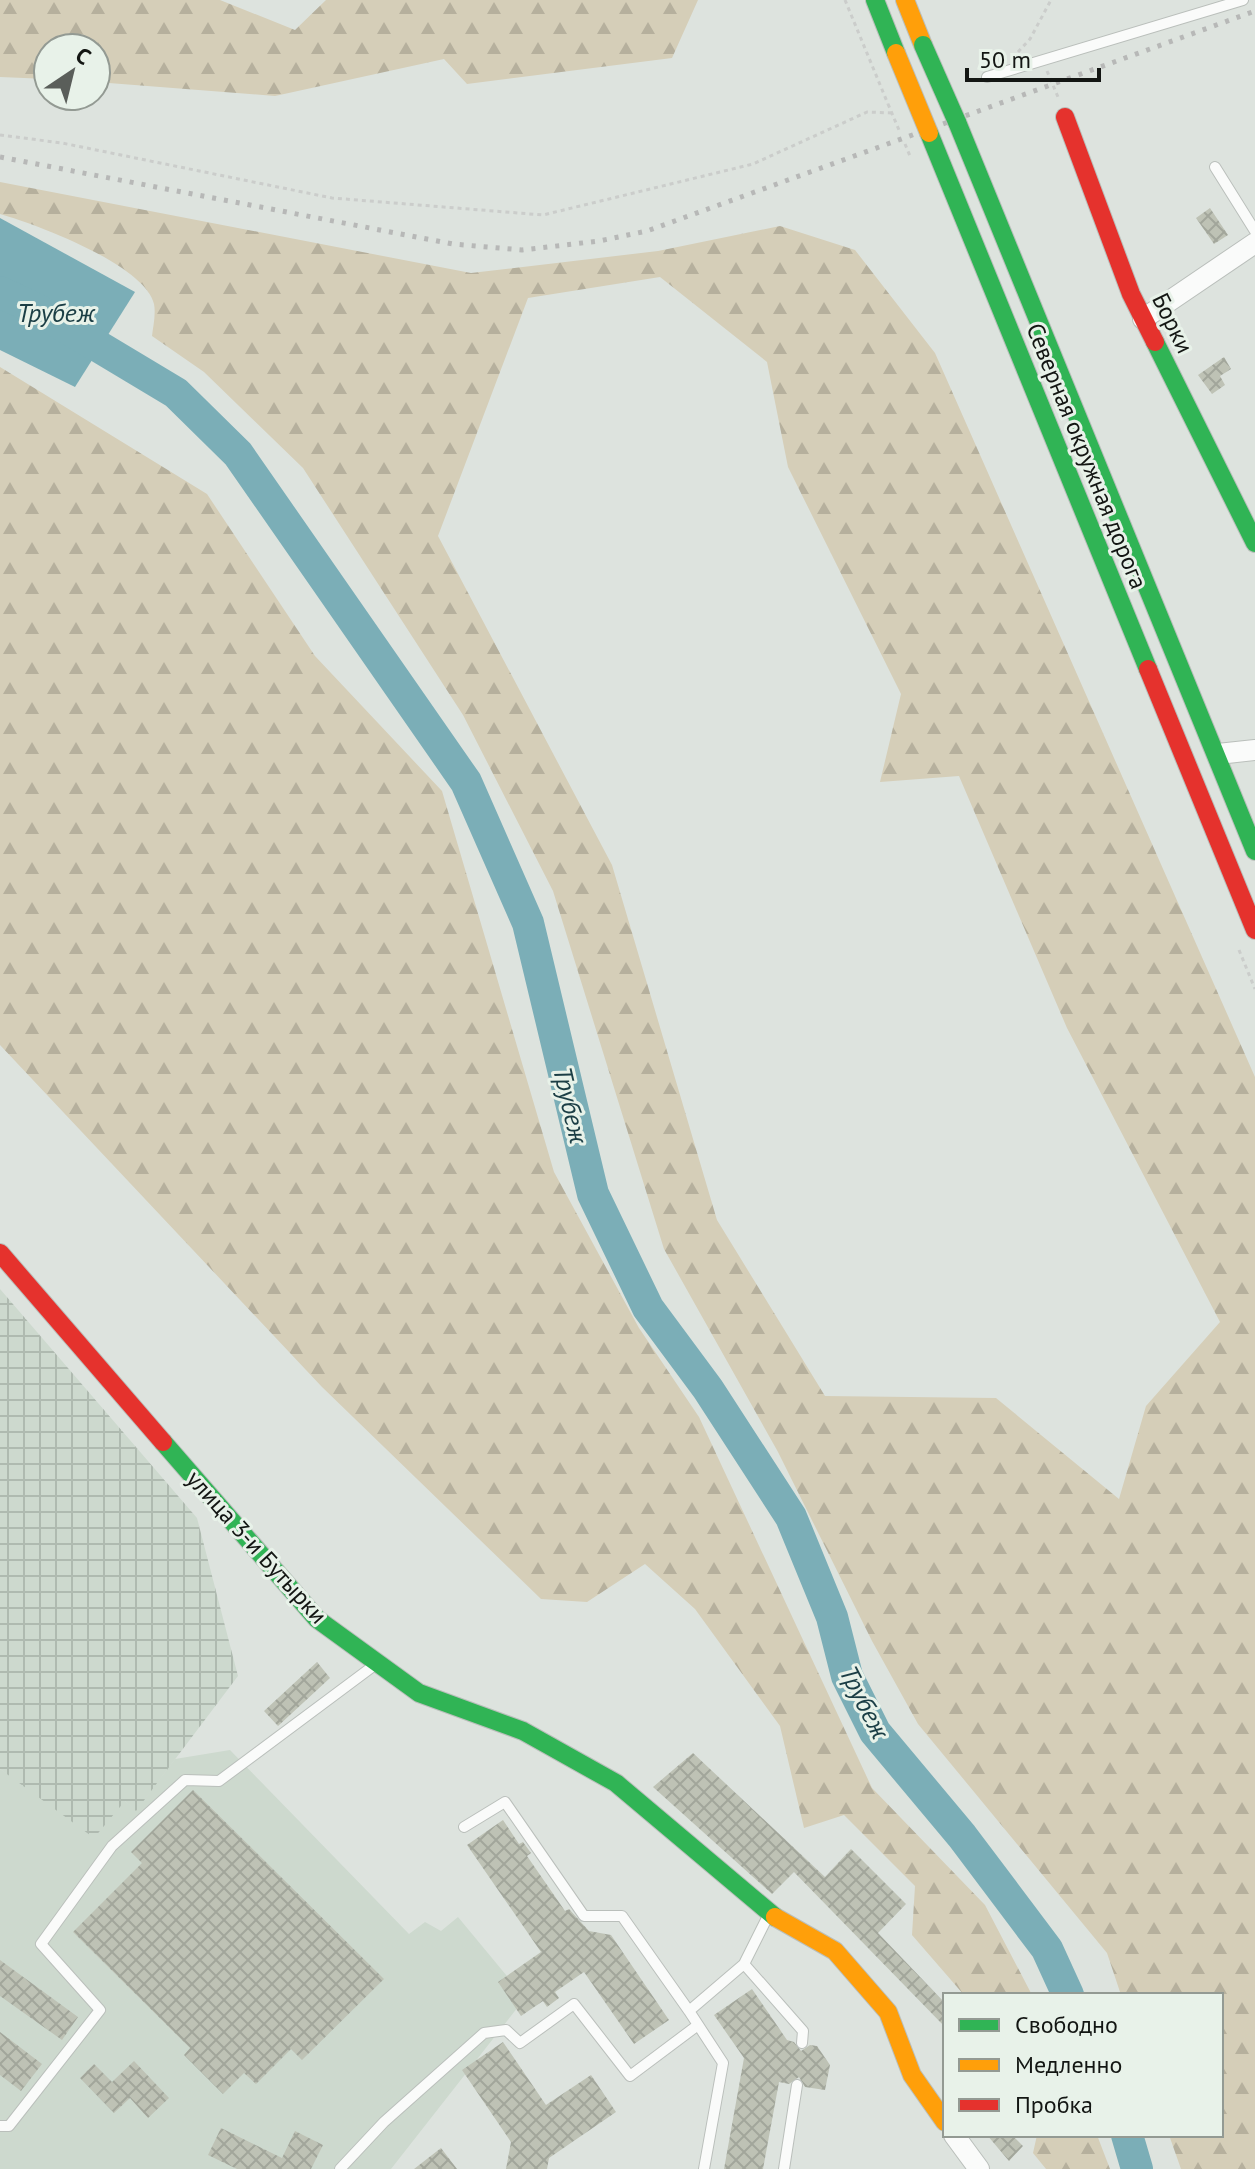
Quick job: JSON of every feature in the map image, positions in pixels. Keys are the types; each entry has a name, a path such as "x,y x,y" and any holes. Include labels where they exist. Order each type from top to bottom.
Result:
{"main road":[{"name":"Северная окружная дорога","path":"875,0 1255,930"},
{"name":"Северная окружная дорога","path":"905,0 1218,754 1255,851"},
{"name":"Борки","path":"1065,117 1143,319 1255,543"},
{"name":"улица 3-и Бутырки","path":"0,1253 317,1619 419,1693 523,1731 616,1783 769,1914 835,1951 888,2012 912,2075 943,2119"}],"street":[{"path":"1143,319 1255,243"},
{"path":"1218,754 1255,750"},
{"path":"955,2137 979,2169"}],"lane":[{"path":"1194,0 1206,11"},
{"path":"987,77 1243,0"},
{"path":"1215,167 1255,231"},
{"path":"0,2126 9,2126 100,2010 41,1944 112,1846 185,1780 219,1781 377,1663"},
{"path":"464,1827 505,1802 584,1916 622,1916 689,2011 723,2063 704,2169"},
{"path":"689,2011 744,1964 769,1914"},
{"path":"744,1964 803,2031 802,2043"},
{"path":"340,2169 384,2122 484,2033 506,2030 520,2043 574,2004 630,2076 698,2025"},
{"path":"784,2169 797,2085"}],"path":[{"path":"845,0 888,104"},
{"path":"987,77 1001,71 1030,39 1051,0"},
{"path":"1043,60 1065,117"},
{"path":"0,135 62,143 332,198 543,215 753,164 867,112 898,113"}],"shaded area":[{"path":"0,1289 197,1518 238,1676 136,1811 125,1801 94,1838 0,1769"},
{"path":"230,1750 409,1934 425,1922 441,1931 458,1917 525,1998 391,2169 0,2169 0,1769 23,1784 125,1801 136,1810 175,1759"}],"green space":[{"path":"0,0 220,0 295,30 326,0 698,0 672,58 467,84 444,59 275,96 112,83 112,32 32,32 32,78 0,77"},
{"path":"0,182 471,273 658,251 780,226 855,250 935,353 1255,1077 1255,2169 1181,2169 1170,2137 1223,2137 1223,1993 1120,1993 1107,1953 918,1724 872,1641 778,1452 664,1249 553,891 463,715 303,468 204,372 152,336 154,304 146,289 131,275 87,248 0,214","holes":["660,277 767,362 788,467 901,694 880,782 959,776 1067,1028 1220,1322 1146,1406 1119,1499 996,1398 825,1396 717,1220 612,865 438,536 528,298"]},
{"path":"0,367 207,494 315,656 442,791 554,1172 639,1328 699,1417 872,1788 985,1905 1031,1993 962,1993 912,1935 915,1886 844,1815 804,1828 780,1726 695,1609 645,1564 587,1602 541,1599 322,1387 0,1045"},
{"path":"1037,2137 1098,2137 1110,2169 1046,2169 1033,2153"}],"water":[{"name":"Трубеж","path":"0,218 135,292 75,387 0,350"}],"building":[{"path":"1210,208 1228,235 1214,244 1196,218"},
{"path":"1224,357 1231,369 1220,376 1225,385 1212,394 1198,375"},
{"path":"317,1662 330,1678 278,1726 264,1711"},
{"path":"693,1753 825,1877 851,1849 906,1904 878,1933 943,2001 943,2025 794,1872 772,1894 653,1787"},
{"path":"193,1790 384,1979 302,2060 291,2049 256,2084 244,2073 223,2094 184,2055 190,2048 73,1932 142,1863 131,1852"},
{"path":"503,1820 519,1844 523,1842 531,1853 527,1856 565,1911 569,1909 589,1931 611,1935 669,2020 634,2044 584,1972 555,1992 559,1998 547,2007 543,2001 521,2016 498,1982 541,1952 467,1845"},
{"path":"0,1960 78,2017 62,2040 0,1996"},
{"path":"752,1989 787,2040 794,2042 801,2051 810,2045 817,2046 830,2065 825,2090 805,2087 799,2077 789,2084 779,2082 763,2169 724,2169 744,2058 714,2015"},
{"path":"0,2032 42,2064 21,2091 0,2075"},
{"path":"503,2042 546,2105 591,2075 616,2112 549,2158 547,2169 506,2169 511,2142 462,2070"},
{"path":"134,2061 169,2098 148,2118 130,2098 114,2113 80,2078 94,2064 112,2082"},
{"path":"221,2128 282,2158 295,2131 323,2145 311,2169 237,2169 208,2155"},
{"path":"989,2137 1014,2137 1023,2146 1009,2161"},
{"path":"441,2148 457,2169 414,2169"}],"waterway":[{"name":"Трубеж","path":"0,292 36,309 176,393 238,454 466,782 528,923 593,1194 648,1308 708,1389 791,1517 832,1617 847,1676 875,1732 962,1836 1047,1949 1067,1993"},
{"name":"Трубеж","path":"1128,2137 1137,2169"}],"railway":[{"path":"0,157 453,244 522,250 599,241 647,231 1255,11"}],"traffic: fast":[{"path":"875,0 896,53"},
{"path":"923,45 957,122"},
{"path":"957,122 1255,851"},
{"path":"929,133 1148,669"},
{"path":"1155,342 1255,543"},
{"path":"163,1442 317,1619 419,1693 523,1731 616,1783 775,1917"}],"traffic: slow":[{"path":"905,0 923,45"},
{"path":"896,53 929,133"},
{"path":"775,1917 835,1951 888,2012 912,2075 943,2119"}],"traffic: jam":[{"path":"1065,117 1131,294 1155,342"},
{"path":"1148,669 1255,930"},
{"path":"0,1253 163,1442"}]}
